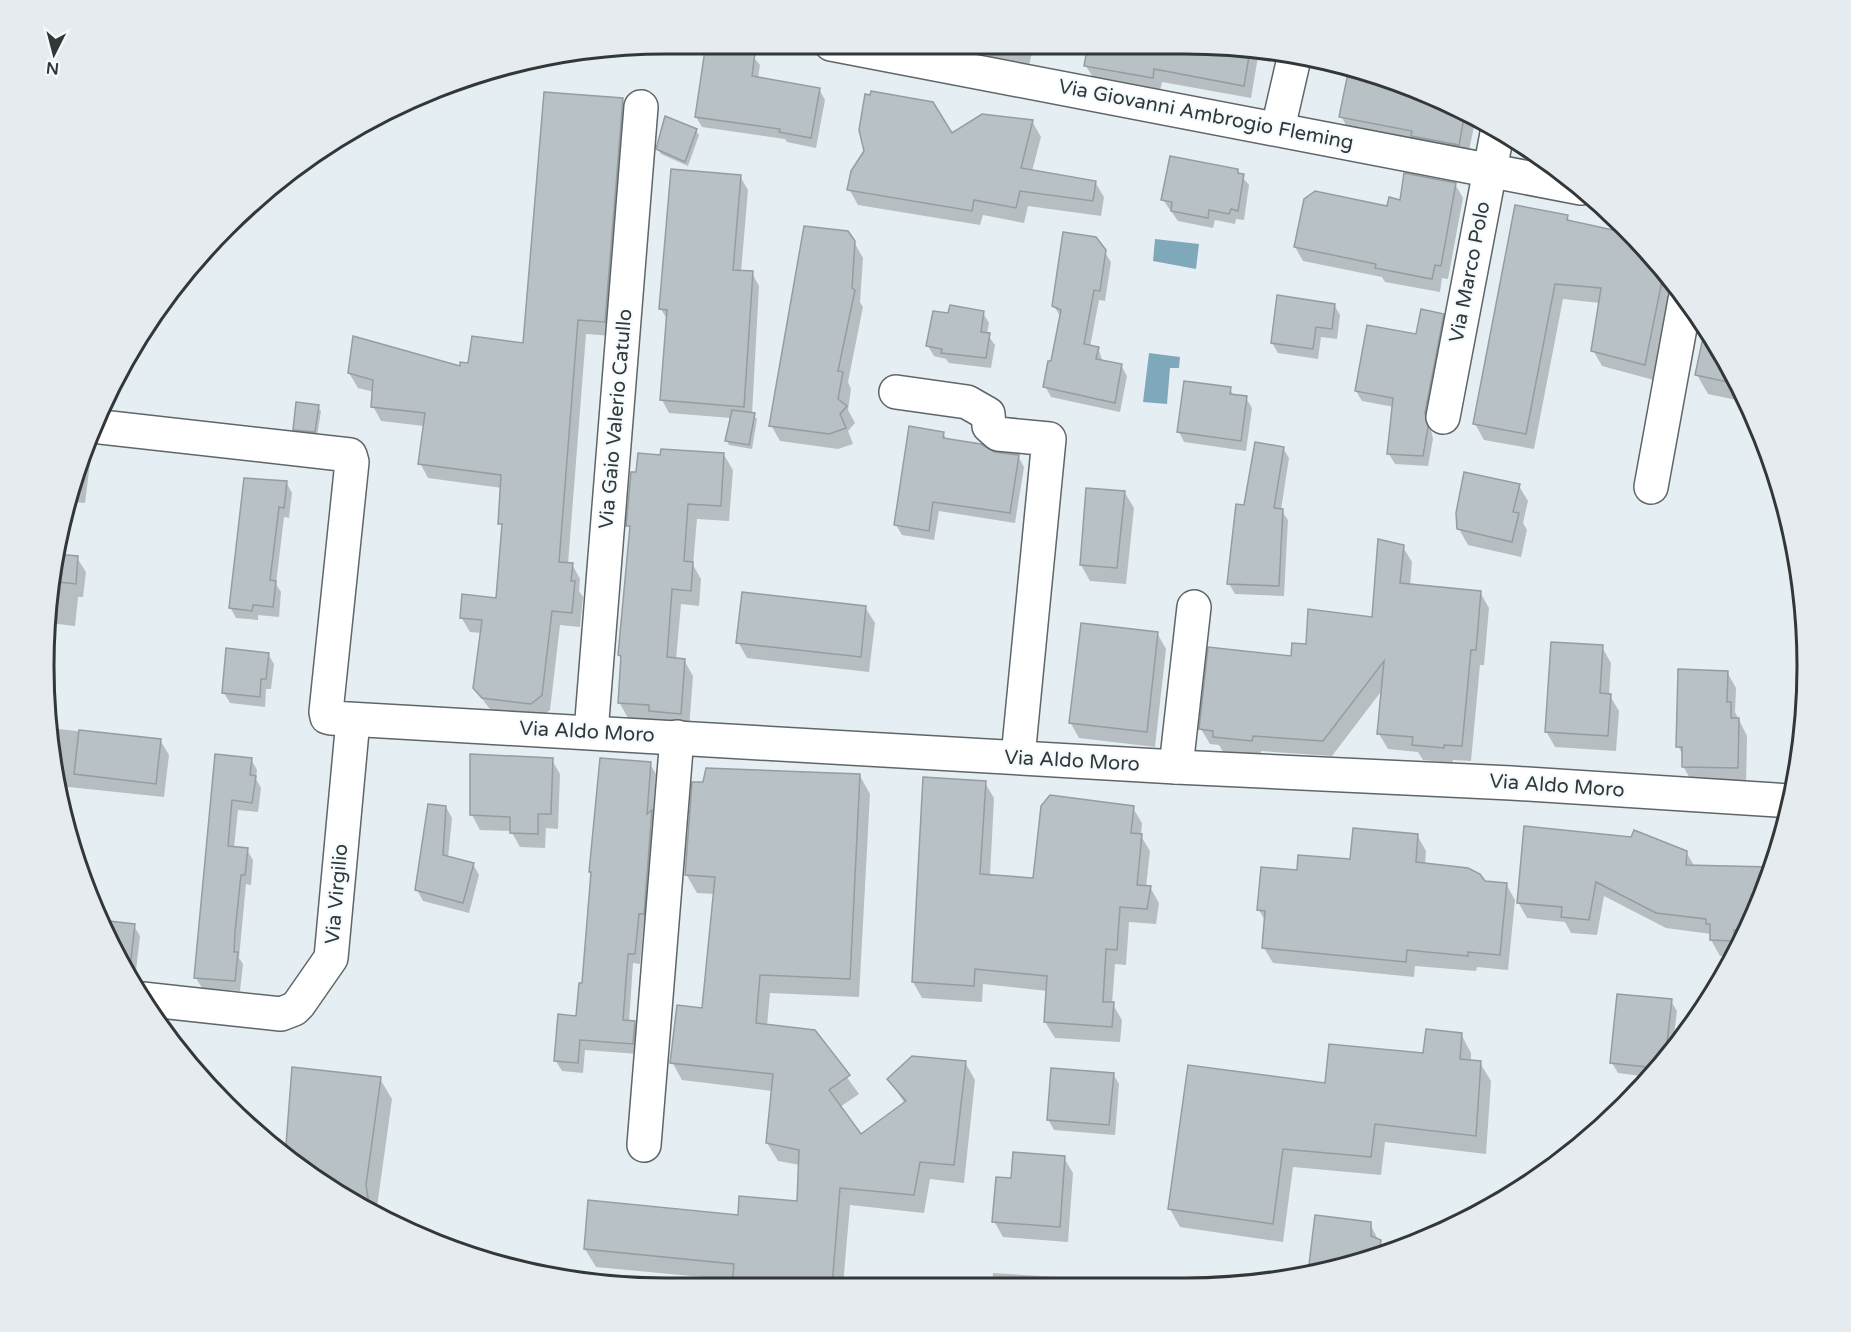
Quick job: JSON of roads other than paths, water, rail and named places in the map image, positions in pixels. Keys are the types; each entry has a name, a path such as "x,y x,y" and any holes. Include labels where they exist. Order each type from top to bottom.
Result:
{"street":[{"name":"Via Giovanni Ambrogio Fleming","path":"884,54 1563,185"},
{"path":"1278,128 1293,64"},
{"name":"Via Gaio Valerio Catullo","path":"591,732 641,107"},
{"name":"Via Marco Polo","path":"1443,417 1496,139"},
{"path":"1651,487 1683,310"},
{"path":"896,392 966,402 988,414 989,426 998,434 1049,439 1018,757"},
{"name":"Via Aldo Moro","path":"103,427 350,455 352,462 326,712 329,718 1176,767 1511,783 1781,800"},
{"path":"1176,767 1194,607"},
{"name":"Via Virgilio","path":"153,1000 281,1014 294,1009 299,1004 331,958 353,720"},
{"path":"644,1145 677,737"}],"water":[{"path":"1155,239 1199,244 1196,269 1153,261"},
{"path":"1149,353 1180,357 1179,368 1170,368 1167,404 1143,402"}]}
